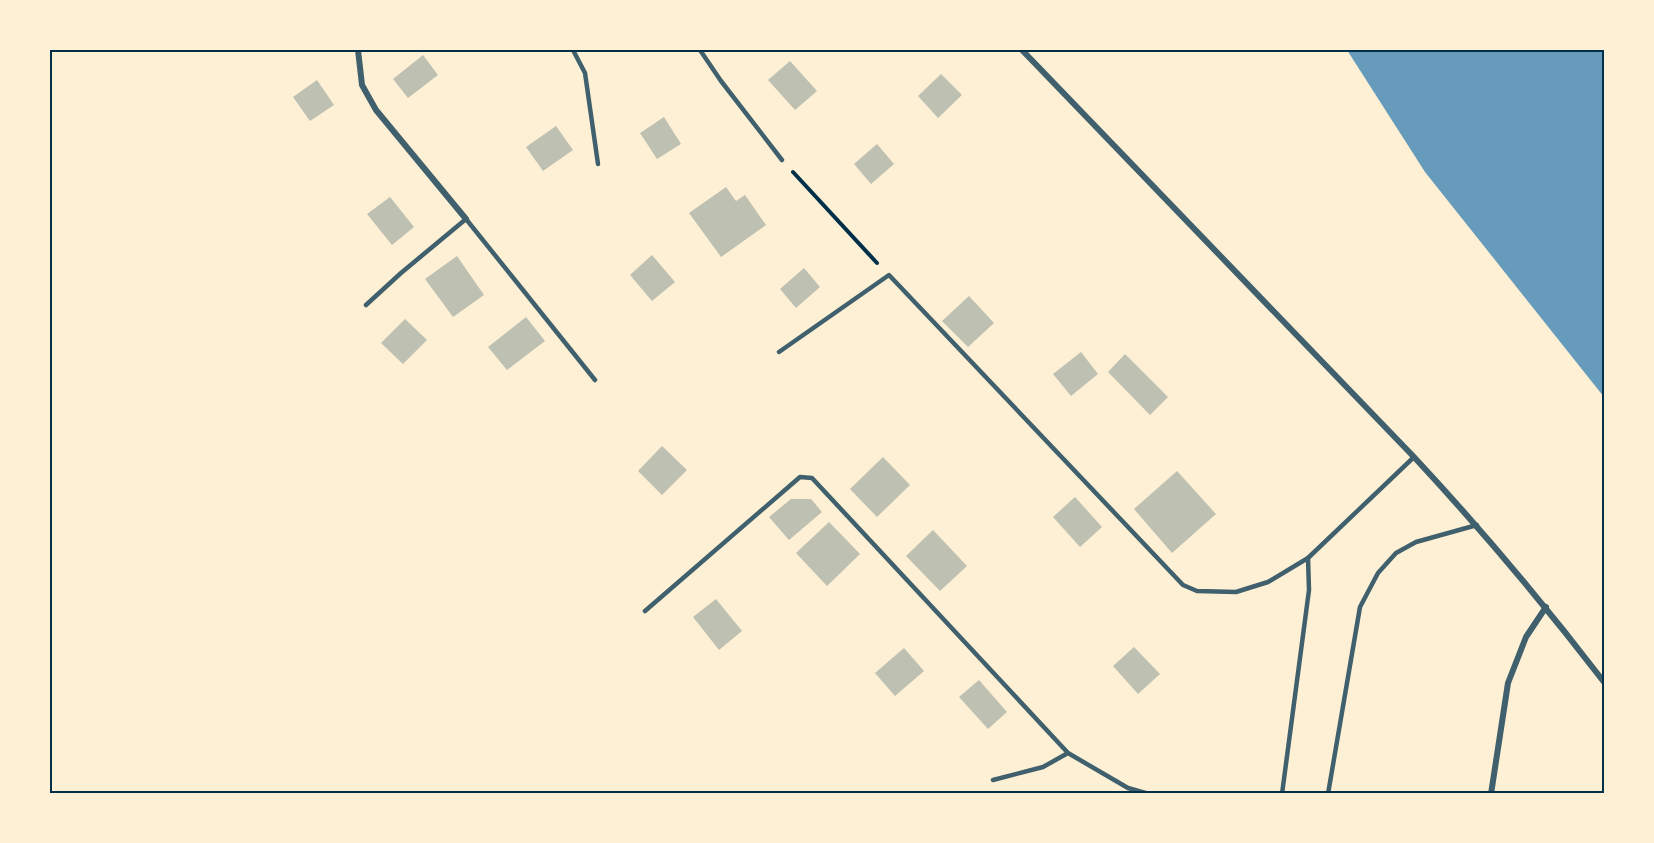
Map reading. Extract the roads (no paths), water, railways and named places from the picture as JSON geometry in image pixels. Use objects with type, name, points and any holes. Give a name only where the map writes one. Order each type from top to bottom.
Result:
[{"type":"street","points":[[358,50],[362,84],[375,110],[466,219]]},
{"type":"street","points":[[1022,50],[1477,525],[1605,682]]},
{"type":"street","points":[[1491,794],[1508,683],[1526,637],[1546,607]]},
{"type":"lane","points":[[573,50],[585,73],[598,164]]},
{"type":"lane","points":[[700,50],[782,160]]},
{"type":"lane","points":[[366,305],[466,219],[595,380]]},
{"type":"lane","points":[[779,352],[889,275],[1183,585],[1197,591],[1236,592],[1268,582],[1308,558],[1414,457]]},
{"type":"lane","points":[[645,611],[800,477],[812,478],[1068,753],[1128,788],[1149,794]]},
{"type":"lane","points":[[1328,794],[1360,607],[1378,573],[1396,553],[1416,542],[1477,525]]},
{"type":"lane","points":[[1281,794],[1309,590],[1308,558]]},
{"type":"lane","points":[[993,780],[1043,768],[1068,753]]},
{"type":"water","points":[[1347,50],[1604,50],[1604,397],[1425,172]]}]
